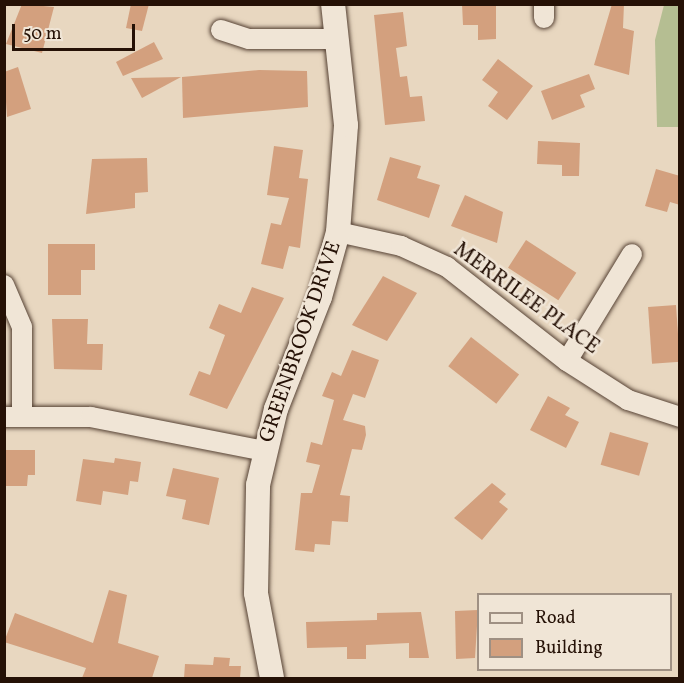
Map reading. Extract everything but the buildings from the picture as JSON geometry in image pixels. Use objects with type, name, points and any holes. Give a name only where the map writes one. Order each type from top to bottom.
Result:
[{"type":"street","name":"GREENBROOK DRIVE","points":[[272,678],[256,593],[254,542],[264,452],[338,232],[346,125],[333,4]]},
{"type":"street","points":[[221,30],[249,39],[336,39]]},
{"type":"street","name":"MERRILEE PLACE","points":[[338,232],[400,246],[447,267],[567,361],[628,400],[680,417]]},
{"type":"street","points":[[567,361],[632,255]]},
{"type":"street","points":[[4,285],[22,327],[13,416],[91,417],[264,452]]},
{"type":"green space","points":[[664,5],[679,5],[679,127],[657,127],[655,40]]}]
